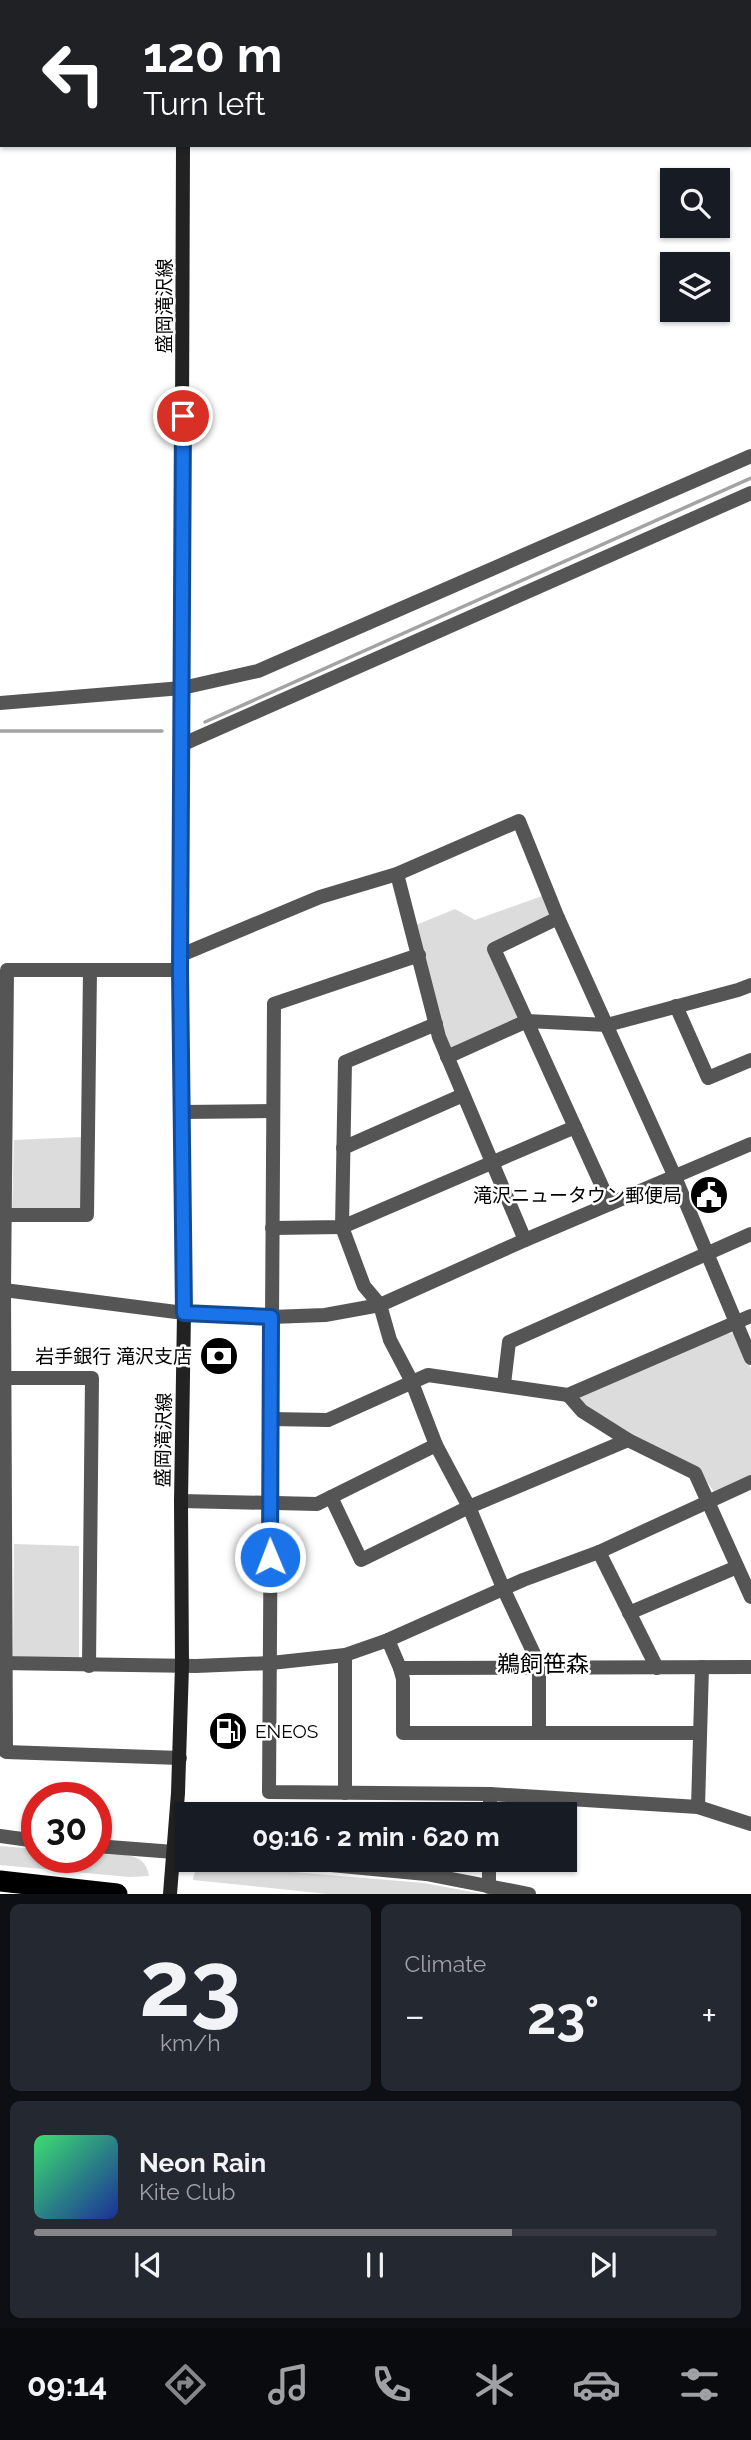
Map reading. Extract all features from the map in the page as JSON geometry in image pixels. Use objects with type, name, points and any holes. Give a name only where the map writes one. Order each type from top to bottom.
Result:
[{"type":"highway","points":[[0,1881],[117,1894]]},
{"type":"main road","name":"盛岡滝沢線","points":[[180,1802],[184,1313],[180,970],[183,147]]},
{"type":"main road","name":"盛岡滝沢線","points":[[170,1894],[176,1872]]},
{"type":"street","points":[[0,703],[182,688],[258,671],[751,456]]},
{"type":"street","points":[[181,745],[751,493]]},
{"type":"street","points":[[181,955],[320,897],[397,874],[519,821],[558,918],[675,1177],[751,1358]]},
{"type":"street","points":[[397,874],[447,1058],[525,1240]]},
{"type":"street","points":[[558,918],[494,949],[610,1204]]},
{"type":"street","points":[[419,955],[274,1004],[269,1792],[490,1794],[698,1807],[751,1824]]},
{"type":"street","points":[[180,970],[7,970],[3,1663],[6,1752],[180,1758]]},
{"type":"street","points":[[5,1215],[87,1215],[90,970]]},
{"type":"street","points":[[447,1058],[527,1021],[607,1025],[751,985]]},
{"type":"street","points":[[676,1006],[708,1078],[751,1059]]},
{"type":"street","points":[[436,1024],[345,1062],[342,1227],[364,1286],[380,1305],[390,1340],[411,1380],[436,1445],[469,1507],[539,1668],[539,1733]]},
{"type":"street","points":[[344,1148],[463,1095]]},
{"type":"street","points":[[182,1112],[273,1111]]},
{"type":"street","points":[[272,1228],[342,1227],[575,1127]]},
{"type":"street","points":[[4,1290],[184,1313],[271,1317],[325,1315],[380,1305],[751,1144]]},
{"type":"street","points":[[504,1384],[509,1342],[751,1234]]},
{"type":"street","points":[[270,1419],[328,1420],[428,1374],[568,1395],[751,1317]]},
{"type":"street","points":[[5,1378],[92,1378],[89,1666]]},
{"type":"street","points":[[568,1395],[582,1411],[628,1440],[695,1473],[751,1597]]},
{"type":"street","points":[[331,1497],[361,1560],[469,1507],[628,1440]]},
{"type":"street","points":[[181,1501],[317,1504],[436,1445]]},
{"type":"street","points":[[3,1663],[182,1667],[345,1656],[523,1580],[600,1552],[751,1482]]},
{"type":"street","points":[[600,1552],[657,1668]]},
{"type":"street","points":[[629,1613],[737,1567]]},
{"type":"street","points":[[387,1640],[402,1679],[403,1733],[700,1733]]},
{"type":"street","points":[[345,1656],[345,1793]]},
{"type":"street","points":[[698,1807],[702,1667]]},
{"type":"street","points":[[400,1668],[751,1667]]},
{"type":"street","points":[[490,1794],[490,1802]]},
{"type":"street","points":[[0,1836],[21,1839]]},
{"type":"street","points":[[112,1847],[175,1852]]},
{"type":"street","points":[[405,1872],[529,1894]]},
{"type":"street","points":[[489,1872],[489,1886]]},
{"type":"shaded area","points":[[545,895],[554,917],[491,948],[523,1020],[448,1054],[416,925],[455,909],[475,920]]},
{"type":"shaded area","points":[[82,1137],[83,1205],[77,1211],[12,1211],[14,1140]]},
{"type":"shaded area","points":[[736,1333],[751,1369],[751,1476],[714,1492],[699,1470],[633,1437],[586,1408],[578,1397],[722,1334]]},
{"type":"shaded area","points":[[14,1544],[79,1546],[79,1660],[13,1660]]},
{"type":"shaded area","points":[[0,1846],[21,1848],[21,1867],[0,1865]]},
{"type":"shaded area","points":[[112,1855],[121,1855],[142,1862],[149,1876],[86,1873],[112,1873]]},
{"type":"shaded area","points":[[293,1872],[424,1883],[483,1894],[327,1894],[193,1880],[195,1873]]},
{"type":"waterway","points":[[205,722],[751,478]]},
{"type":"waterway","points":[[0,731],[162,731]]},
{"type":"place","name":"滝沢ニュータウン郵便局","points":[[709,1195]]},
{"type":"place","name":"岩手銀行 滝沢支店","points":[[219,1356]]},
{"type":"place","name":"ENEOS","points":[[228,1731]]},
{"type":"district","name":"鵜飼笹森","points":[[543,1664]]},
{"type":"route","points":[[183,416],[180,970],[184,1313],[271,1317],[270,1557]]}]
